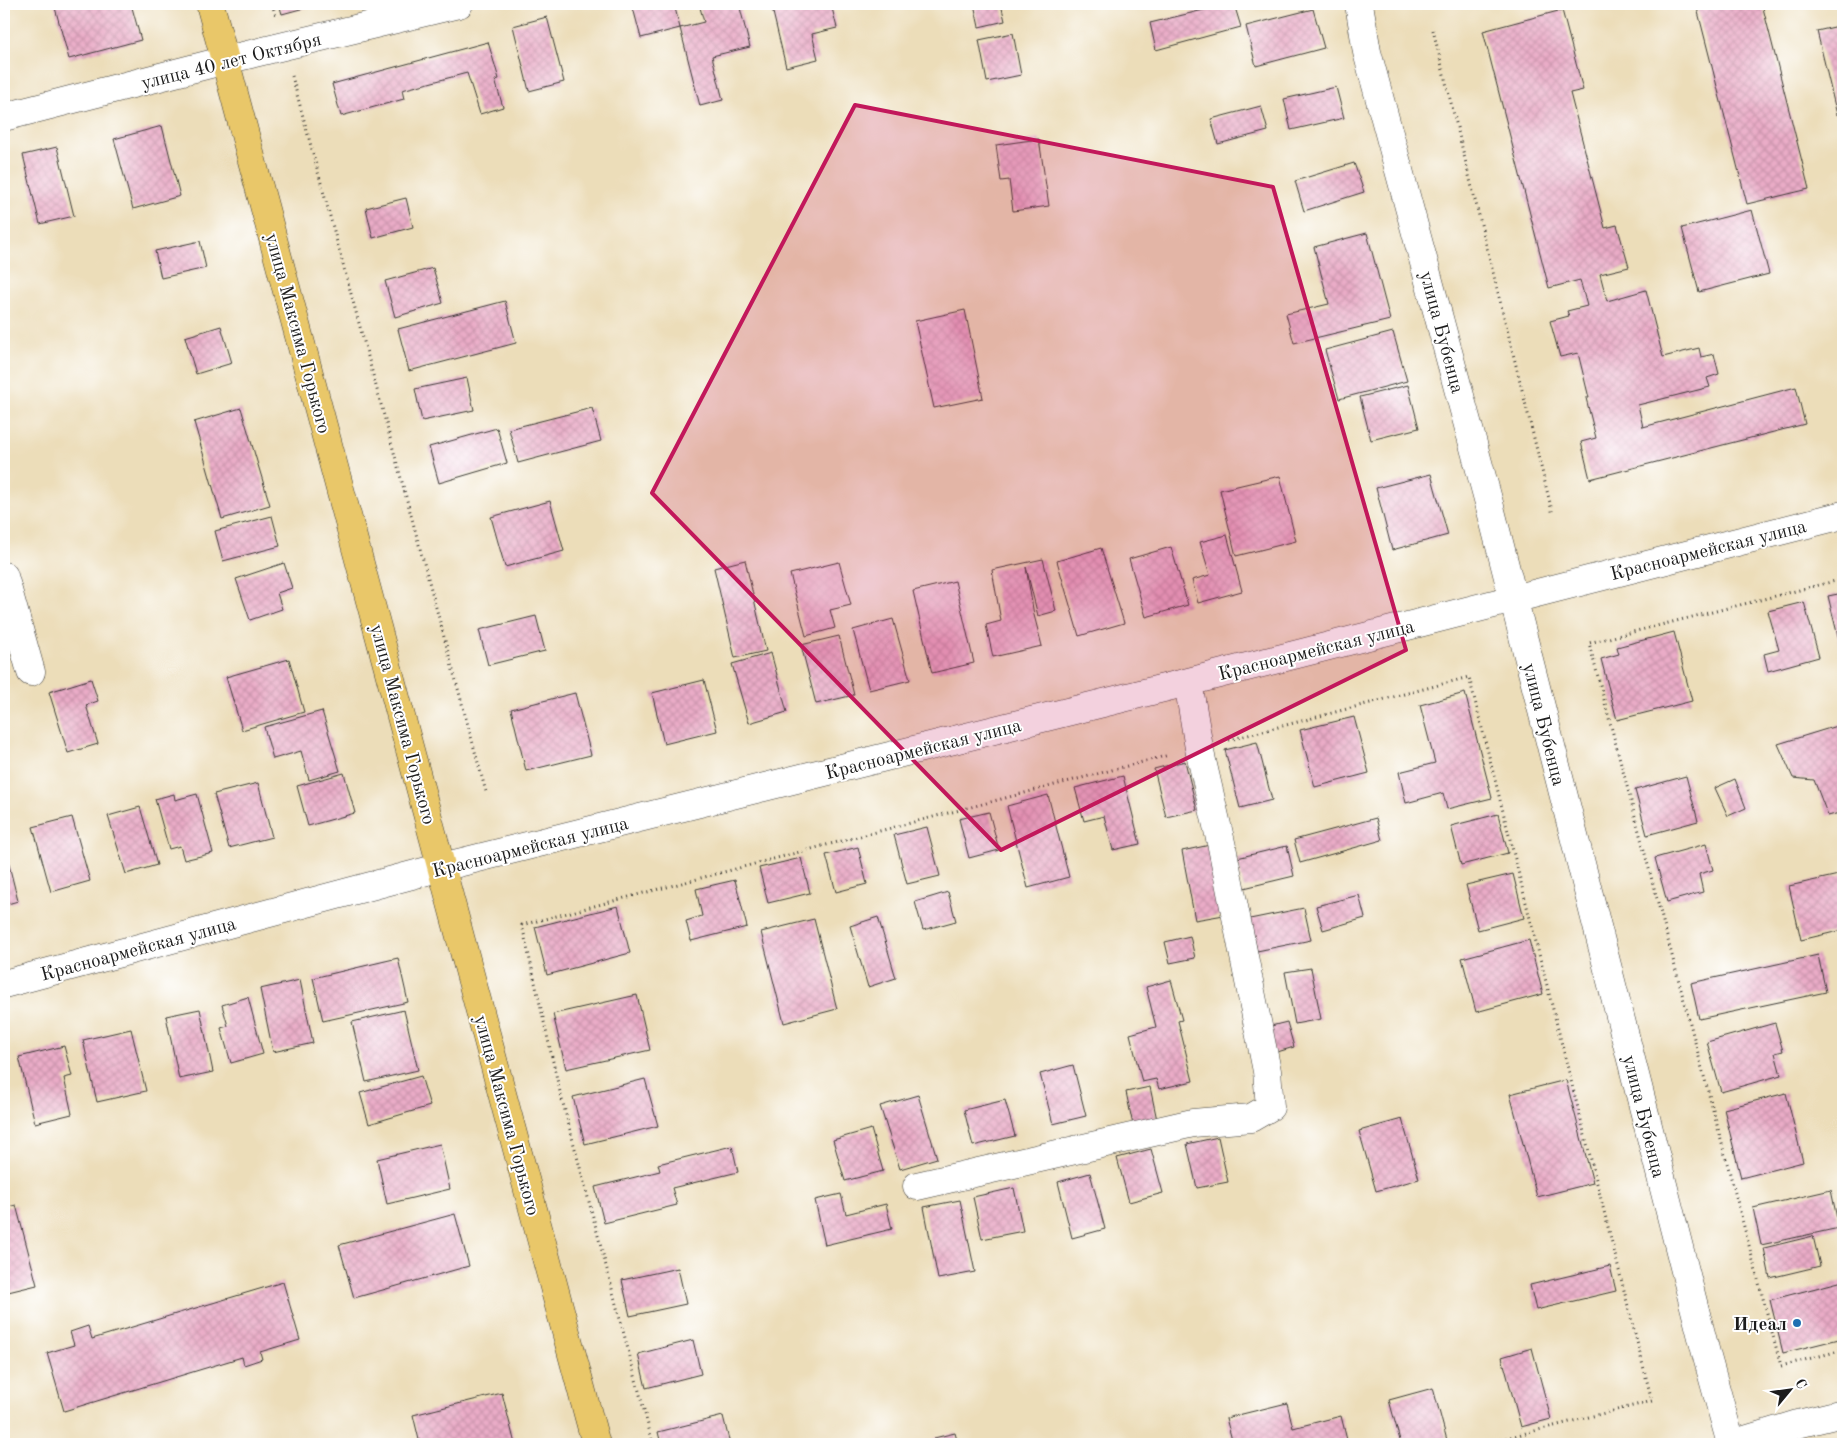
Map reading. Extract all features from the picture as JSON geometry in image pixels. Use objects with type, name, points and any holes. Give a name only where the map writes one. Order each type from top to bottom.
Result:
[{"type":"main road","name":"улица Максима Горького","points":[[210,4],[596,1444]]},
{"type":"street","name":"улица 40 лет Октября","points":[[4,117],[226,60],[459,4]]},
{"type":"street","name":"улица Бубенца","points":[[1359,4],[1370,61],[1513,599],[1702,1338],[1731,1444]]},
{"type":"street","name":"Красноармейская улица","points":[[4,984],[442,867],[1188,682],[1843,515]]},
{"type":"street","points":[[4,576],[31,672]]},
{"type":"street","points":[[917,1186],[1192,1123],[1251,1118],[1270,1107],[1267,1071],[1222,847],[1199,748],[1188,682]]},
{"type":"street","points":[[1731,1444],[1843,1413]]},
{"type":"path","points":[[272,4],[486,792]]},
{"type":"path","points":[[1433,30],[1553,515]]},
{"type":"path","points":[[1843,579],[1589,643],[1781,1366],[1843,1350]]},
{"type":"path","points":[[522,925],[560,1088],[653,1444]]},
{"type":"highlighted area","points":[[855,105],[1273,187],[1406,650],[1001,850],[652,493]]},
{"type":"building","points":[[54,4],[131,4],[141,40],[69,59]]},
{"type":"building","points":[[279,4],[319,4],[282,14]]},
{"type":"building","points":[[632,4],[674,4],[680,28],[641,38]]},
{"type":"building","points":[[699,4],[739,4],[750,47],[712,56],[723,100],[700,106],[680,28],[704,22]]},
{"type":"building","points":[[771,4],[831,4],[837,28],[812,34],[818,59],[786,67]]},
{"type":"building","points":[[974,4],[1001,4],[1005,21],[979,27]]},
{"type":"building","points":[[1234,4],[1241,27],[1156,50],[1150,23]]},
{"type":"building","points":[[1696,4],[1762,4],[1809,189],[1747,204]]},
{"type":"building","points":[[1313,9],[1324,48],[1256,66],[1246,26]]},
{"type":"building","points":[[1562,10],[1583,90],[1570,93],[1605,228],[1617,225],[1629,267],[1600,274],[1607,301],[1646,290],[1663,357],[1699,348],[1701,357],[1714,354],[1719,374],[1707,378],[1710,387],[1638,405],[1643,427],[1796,387],[1805,424],[1590,479],[1581,442],[1596,438],[1578,353],[1560,357],[1550,321],[1569,316],[1567,311],[1587,306],[1580,280],[1549,288],[1483,31]]},
{"type":"building","points":[[547,17],[564,82],[529,91],[513,26]]},
{"type":"building","points":[[1843,25],[1843,113],[1837,115],[1817,31]]},
{"type":"building","points":[[1013,33],[1021,75],[987,82],[979,40]]},
{"type":"building","points":[[488,42],[499,79],[495,80],[503,107],[480,114],[467,73],[402,90],[404,99],[341,116],[332,84]]},
{"type":"building","points":[[1336,87],[1344,118],[1291,130],[1284,99]]},
{"type":"building","points":[[1261,106],[1268,131],[1218,144],[1211,119]]},
{"type":"building","points":[[162,126],[180,196],[133,209],[114,139]]},
{"type":"building","points":[[1039,139],[1049,206],[1013,211],[1009,180],[1001,181],[996,145]]},
{"type":"building","points":[[57,147],[74,216],[40,224],[23,155]]},
{"type":"building","points":[[1354,163],[1364,192],[1304,211],[1295,181]]},
{"type":"building","points":[[406,198],[413,227],[373,238],[366,208]]},
{"type":"building","points":[[1752,210],[1769,274],[1699,292],[1682,228]]},
{"type":"building","points":[[1367,233],[1390,320],[1294,343],[1286,314],[1329,304],[1314,247]]},
{"type":"building","points":[[200,241],[206,268],[161,278],[155,251]]},
{"type":"building","points":[[433,268],[443,303],[395,317],[385,281]]},
{"type":"building","points":[[505,301],[516,343],[409,371],[398,329]]},
{"type":"building","points":[[965,310],[983,398],[934,408],[915,321]]},
{"type":"building","points":[[221,326],[232,363],[196,374],[185,337]]},
{"type":"building","points":[[1393,332],[1407,381],[1339,399],[1325,350]]},
{"type":"building","points":[[467,378],[474,410],[422,421],[415,389]]},
{"type":"building","points":[[1408,385],[1419,428],[1371,440],[1360,397]]},
{"type":"building","points":[[241,408],[270,505],[222,519],[194,422]]},
{"type":"building","points":[[592,408],[601,441],[518,463],[509,429]]},
{"type":"building","points":[[497,428],[507,463],[439,483],[429,447]]},
{"type":"building","points":[[1431,474],[1448,535],[1392,550],[1376,488]]},
{"type":"building","points":[[1280,476],[1296,541],[1236,556],[1220,490]]},
{"type":"building","points":[[550,501],[564,551],[505,567],[491,517]]},
{"type":"building","points":[[272,516],[280,546],[223,561],[215,531]]},
{"type":"building","points":[[1227,535],[1242,591],[1198,603],[1192,580],[1210,575],[1200,542]]},
{"type":"building","points":[[1171,547],[1188,605],[1146,617],[1129,559]]},
{"type":"building","points":[[1101,548],[1124,623],[1079,636],[1057,561]]},
{"type":"building","points":[[1043,559],[1056,611],[1038,616],[1026,567],[1034,615],[1042,646],[993,657],[986,625],[1001,621],[992,570]]},
{"type":"building","points":[[745,560],[766,651],[735,658],[714,568]]},
{"type":"building","points":[[839,562],[851,605],[830,610],[835,628],[806,636],[790,574]]},
{"type":"building","points":[[284,563],[292,588],[277,593],[282,609],[250,620],[236,579]]},
{"type":"building","points":[[955,581],[974,663],[932,673],[913,591]]},
{"type":"building","points":[[1843,593],[1843,652],[1842,653],[1828,596]]},
{"type":"building","points":[[1804,602],[1819,657],[1768,671],[1764,654],[1779,650],[1768,611]]},
{"type":"building","points":[[536,616],[545,651],[488,665],[479,630]]},
{"type":"building","points":[[893,619],[910,680],[869,690],[853,630]]},
{"type":"building","points":[[1674,632],[1692,701],[1617,720],[1601,659],[1619,654],[1617,647]]},
{"type":"building","points":[[839,636],[854,695],[816,704],[801,645]]},
{"type":"building","points":[[771,653],[787,712],[749,723],[732,664]]},
{"type":"building","points":[[289,659],[304,712],[242,730],[226,677]]},
{"type":"building","points":[[91,679],[98,701],[86,705],[98,744],[68,753],[49,692]]},
{"type":"building","points":[[704,680],[717,731],[664,744],[652,693]]},
{"type":"building","points":[[575,693],[591,755],[526,771],[511,709]]},
{"type":"building","points":[[1465,693],[1492,798],[1447,809],[1443,793],[1406,803],[1399,772],[1435,763],[1420,705]]},
{"type":"building","points":[[322,711],[340,771],[309,780],[301,751],[273,759],[264,727]]},
{"type":"building","points":[[1354,717],[1369,773],[1315,787],[1300,730]]},
{"type":"building","points":[[1843,724],[1843,812],[1828,816],[1814,780],[1793,778],[1778,744]]},
{"type":"building","points":[[1257,742],[1272,800],[1240,808],[1225,750]]},
{"type":"building","points":[[1185,761],[1197,810],[1166,817],[1154,769]]},
{"type":"building","points":[[344,773],[355,813],[308,826],[297,786]]},
{"type":"building","points":[[1123,776],[1140,844],[1113,850],[1104,816],[1084,821],[1075,788]]},
{"type":"building","points":[[1686,776],[1698,821],[1647,835],[1635,790]]},
{"type":"building","points":[[1735,779],[1746,808],[1728,816],[1715,788]]},
{"type":"building","points":[[258,783],[272,837],[229,848],[214,794]]},
{"type":"building","points":[[174,794],[175,800],[197,794],[213,853],[184,860],[180,846],[169,849],[155,799]]},
{"type":"building","points":[[1048,795],[1069,877],[1028,888],[1007,806]]},
{"type":"building","points":[[140,807],[157,865],[126,874],[108,816]]},
{"type":"building","points":[[989,812],[999,850],[969,858],[959,819]]},
{"type":"building","points":[[1498,814],[1508,853],[1461,865],[1451,826]]},
{"type":"building","points":[[72,817],[90,881],[51,892],[33,827]]},
{"type":"building","points":[[1376,818],[1382,840],[1300,863],[1294,840]]},
{"type":"building","points":[[927,827],[940,876],[907,884],[894,835]]},
{"type":"building","points":[[1706,844],[1713,870],[1699,874],[1703,892],[1667,902],[1655,858]]},
{"type":"building","points":[[1210,845],[1224,915],[1195,920],[1182,851]]},
{"type":"building","points":[[1287,846],[1294,876],[1244,888],[1237,858]]},
{"type":"building","points":[[858,847],[867,884],[836,892],[826,855]]},
{"type":"building","points":[[6,853],[18,901],[4,905],[4,854]]},
{"type":"building","points":[[801,858],[810,893],[768,903],[759,868]]},
{"type":"building","points":[[1513,874],[1524,918],[1478,930],[1466,885]]},
{"type":"building","points":[[1843,874],[1843,930],[1801,940],[1789,886]]},
{"type":"building","points":[[735,880],[747,927],[691,941],[686,921],[702,916],[696,889]]},
{"type":"building","points":[[948,892],[956,921],[923,930],[915,902]]},
{"type":"building","points":[[1359,895],[1365,918],[1323,930],[1316,906]]},
{"type":"building","points":[[618,906],[630,953],[547,975],[535,927]]},
{"type":"building","points":[[1304,908],[1311,940],[1257,951],[1250,919]]},
{"type":"building","points":[[878,917],[896,978],[868,987],[850,926]]},
{"type":"building","points":[[814,919],[837,1009],[784,1023],[761,932]]},
{"type":"building","points":[[1190,936],[1195,958],[1170,963],[1165,942]]},
{"type":"building","points":[[1529,940],[1543,994],[1476,1012],[1462,958]]},
{"type":"building","points":[[1818,955],[1826,992],[1699,1019],[1691,983]]},
{"type":"building","points":[[398,958],[408,1002],[323,1021],[313,978]]},
{"type":"building","points":[[1311,968],[1321,1019],[1295,1024],[1285,972]]},
{"type":"building","points":[[300,980],[313,1043],[273,1052],[260,989]]},
{"type":"building","points":[[1171,980],[1182,1020],[1178,1021],[1193,1081],[1159,1089],[1156,1079],[1142,1082],[1130,1034],[1156,1027],[1146,987]]},
{"type":"building","points":[[637,995],[650,1050],[566,1069],[553,1014]]},
{"type":"building","points":[[248,997],[263,1054],[231,1063],[221,1028],[228,1026],[222,1005]]},
{"type":"building","points":[[200,1009],[213,1072],[179,1079],[166,1016]]},
{"type":"building","points":[[404,1010],[418,1070],[366,1082],[352,1022]]},
{"type":"building","points":[[1287,1022],[1294,1047],[1274,1053],[1267,1027]]},
{"type":"building","points":[[1775,1023],[1783,1051],[1775,1053],[1781,1075],[1721,1092],[1707,1042]]},
{"type":"building","points":[[131,1029],[146,1091],[97,1102],[83,1040]]},
{"type":"building","points":[[64,1046],[72,1076],[64,1078],[72,1114],[35,1123],[19,1057]]},
{"type":"building","points":[[1073,1065],[1086,1116],[1053,1124],[1040,1074]]},
{"type":"building","points":[[421,1076],[430,1106],[369,1124],[360,1093]]},
{"type":"building","points":[[645,1079],[658,1126],[585,1144],[573,1097]]},
{"type":"building","points":[[1566,1080],[1593,1183],[1537,1197],[1510,1094]]},
{"type":"building","points":[[1150,1087],[1157,1120],[1133,1125],[1126,1092]]},
{"type":"building","points":[[1786,1093],[1803,1162],[1741,1178],[1724,1109]]},
{"type":"building","points":[[918,1095],[937,1158],[900,1169],[880,1106]]},
{"type":"building","points":[[1005,1100],[1015,1136],[973,1146],[964,1110]]},
{"type":"building","points":[[1402,1119],[1419,1179],[1376,1191],[1359,1131]]},
{"type":"building","points":[[871,1129],[883,1171],[845,1181],[833,1140]]},
{"type":"building","points":[[1218,1137],[1228,1182],[1197,1188],[1187,1144]]},
{"type":"building","points":[[440,1144],[450,1189],[387,1204],[377,1159]]},
{"type":"building","points":[[732,1146],[738,1172],[672,1188],[677,1205],[604,1223],[595,1187],[660,1171],[658,1164]]},
{"type":"building","points":[[1151,1149],[1163,1193],[1129,1202],[1117,1158]]},
{"type":"building","points":[[1090,1173],[1105,1229],[1072,1238],[1058,1182]]},
{"type":"building","points":[[1014,1188],[1023,1231],[982,1239],[973,1197]]},
{"type":"building","points":[[1831,1190],[1839,1228],[1761,1245],[1753,1208]]},
{"type":"building","points":[[841,1194],[846,1214],[886,1204],[892,1229],[825,1245],[815,1200]]},
{"type":"building","points":[[960,1200],[975,1272],[938,1279],[924,1207]]},
{"type":"building","points":[[16,1205],[37,1285],[4,1293],[4,1208]]},
{"type":"building","points":[[455,1214],[469,1266],[354,1298],[339,1245]]},
{"type":"building","points":[[1813,1236],[1820,1266],[1770,1278],[1764,1248]]},
{"type":"building","points":[[1610,1266],[1616,1291],[1536,1310],[1530,1285]]},
{"type":"building","points":[[678,1268],[686,1304],[630,1316],[622,1280]]},
{"type":"building","points":[[1843,1281],[1843,1338],[1783,1353],[1770,1300]]},
{"type":"building","points":[[283,1282],[300,1340],[260,1352],[262,1359],[244,1365],[242,1357],[64,1411],[47,1353],[74,1345],[70,1332],[88,1326],[92,1339]]},
{"type":"building","points":[[693,1340],[701,1374],[646,1388],[638,1354]]},
{"type":"building","points":[[1532,1348],[1551,1419],[1521,1427],[1502,1357]]},
{"type":"building","points":[[1433,1388],[1448,1444],[1401,1444],[1389,1400]]},
{"type":"building","points":[[502,1393],[515,1444],[420,1444],[413,1415]]},
{"type":"building","points":[[1287,1403],[1293,1428],[1341,1416],[1348,1444],[1233,1444],[1226,1418]]},
{"type":"building","points":[[723,1416],[730,1444],[661,1444],[658,1432]]},
{"type":"building","points":[[955,1433],[958,1444],[936,1444],[934,1438]]},
{"type":"place","name":"Идеал","points":[[1797,1323]]}]
